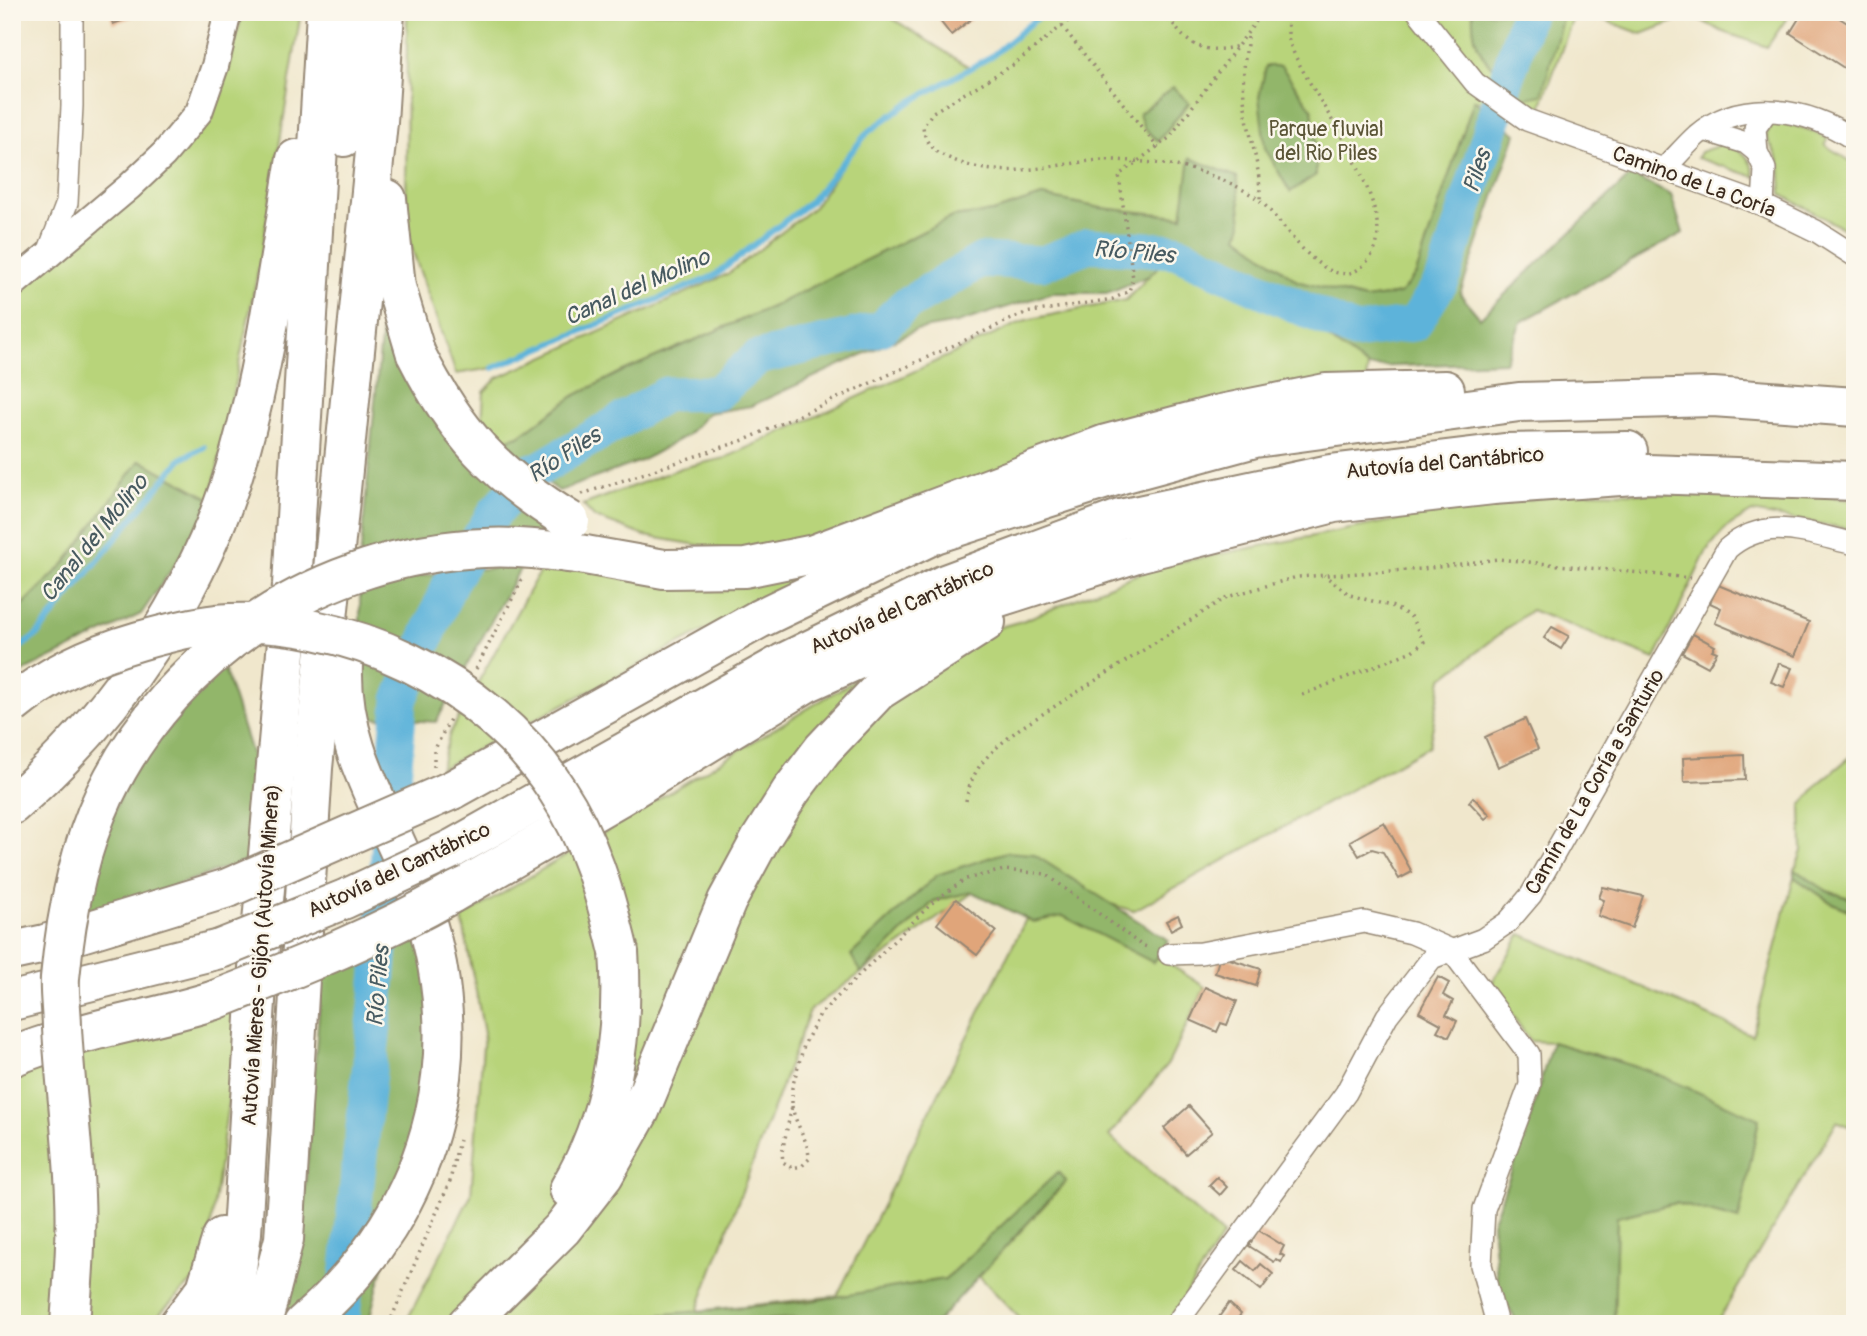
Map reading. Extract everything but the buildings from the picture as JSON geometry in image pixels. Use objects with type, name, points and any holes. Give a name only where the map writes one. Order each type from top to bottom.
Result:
[{"type":"highway","points":[[303,1324],[329,1301],[362,1264],[388,1224],[411,1182],[433,1126],[443,1080],[445,1008],[437,957],[410,875],[355,756],[347,722],[343,677],[339,385],[353,12]]},
{"type":"highway","points":[[292,585],[339,385],[378,122],[384,12]]},
{"type":"highway","points":[[292,585],[324,28]]},
{"type":"highway","points":[[12,805],[55,768],[146,654],[187,584],[216,521],[240,453],[260,369],[304,112],[324,28]]},
{"type":"highway","points":[[378,122],[396,287],[416,354],[452,418],[470,442],[577,538],[664,569],[745,568],[814,554],[1106,444],[1216,415],[1326,393],[1586,386],[1855,407]]},
{"type":"highway","name":"Autovía Mieres - Gijón (Autovía Minera)","points":[[262,1324],[284,1239],[313,768],[321,698],[339,385]]},
{"type":"highway","points":[[12,951],[45,944],[228,888],[452,790],[759,618],[935,534],[1122,474],[1255,438],[1506,404],[1713,397]]},
{"type":"highway","name":"Autovía del Cantábrico","points":[[12,1001],[220,949],[345,899],[452,849],[783,663],[945,584],[1120,519],[1330,474],[1504,453],[1702,450],[1855,460]]},
{"type":"highway","points":[[12,1057],[34,1048],[165,1016],[215,1000],[343,949],[406,920],[619,797],[806,683],[990,600],[1137,553],[1334,503],[1493,485],[1648,474],[1855,481]]},
{"type":"highway","points":[[70,1324],[75,1196],[60,981],[69,911],[83,849],[105,794],[138,737],[201,667],[231,641],[281,604],[341,576],[413,556],[577,538]]},
{"type":"highway","points":[[467,1324],[562,1230],[604,1175],[640,1111],[727,901],[760,840],[823,749],[878,691],[957,639],[1011,607],[1137,553]]},
{"type":"highway","name":"Autovía Mieres - Gijón (Autovía Minera)","points":[[225,1324],[235,1283],[242,1233],[258,968],[292,585]]},
{"type":"highway","points":[[12,705],[65,670],[111,649],[216,624],[262,624],[324,632],[372,645],[470,698],[516,739],[557,788],[583,836],[604,887],[619,952],[622,997],[619,1039],[610,1087],[593,1139],[576,1177],[554,1212],[517,1260],[456,1324]]},
{"type":"highway","points":[[179,1324],[206,1289],[225,1223],[237,1111],[258,968]]},
{"type":"street","points":[[46,258],[67,203],[72,106],[72,12]]},
{"type":"street","points":[[12,285],[164,154],[199,112],[215,66],[228,12]]},
{"type":"street","name":"Camino de La Coría","points":[[1418,12],[1475,83],[1527,120],[1763,205],[1855,256]]},
{"type":"street","points":[[1763,205],[1765,169],[1757,152],[1755,128],[1768,111]]},
{"type":"street","points":[[1662,170],[1704,130],[1736,115],[1786,111],[1830,123],[1855,139]]},
{"type":"street","points":[[1704,130],[1746,143],[1757,152]]},
{"type":"street","name":"Camín de La Coría a Santurio","points":[[1176,1324],[1346,1093],[1394,1004],[1432,958],[1483,939],[1508,922],[1531,895],[1727,549],[1742,536],[1761,528],[1788,529],[1855,544]]},
{"type":"street","points":[[1169,954],[1201,953],[1364,922],[1412,933],[1451,950],[1528,1054],[1530,1085],[1484,1209],[1481,1265],[1497,1324]]},
{"type":"path","points":[[1079,12],[1013,65],[933,112],[923,126],[925,141],[937,153],[962,164],[999,172],[1104,160],[1175,166],[1226,182],[1260,201],[1313,262],[1332,270],[1348,271],[1361,265],[1372,254],[1377,236],[1367,181],[1289,42],[1287,12]]},
{"type":"path","points":[[1166,12],[1182,38],[1223,51],[1240,46]]},
{"type":"path","points":[[1133,279],[1119,175],[1158,148],[1190,112],[1263,12]]},
{"type":"path","points":[[1062,26],[1158,148]]},
{"type":"path","points":[[1249,34],[1243,73],[1244,101],[1260,172],[1260,201]]},
{"type":"path","points":[[966,801],[970,779],[989,754],[1019,729],[1227,597],[1258,586],[1297,577],[1423,569],[1498,559],[1637,570],[1710,580]]},
{"type":"path","points":[[1302,695],[1412,651],[1424,642],[1411,617],[1394,607],[1350,595],[1324,575]]},
{"type":"path","points":[[792,1106],[782,1152],[783,1162],[792,1168],[809,1159],[809,1148],[794,1119],[792,1088],[804,1045],[820,1014],[934,901],[966,879],[1004,870],[1046,874],[1141,945],[1169,954]]},
{"type":"green space","points":[[243,12],[301,12],[261,257],[211,499],[91,530],[65,563],[12,616],[12,296],[207,114],[224,80]]},
{"type":"green space","name":"Parque fluvial del Rio Piles","points":[[407,12],[882,12],[971,68],[992,56],[1044,12],[1575,12],[1540,110],[1474,100],[1416,274],[1400,294],[1365,299],[1297,281],[1226,227],[1191,217],[1101,208],[1042,196],[993,212],[952,217],[776,305],[621,372],[574,396],[519,436],[498,442],[482,423],[484,392],[497,378],[728,274],[814,207],[843,164],[810,202],[714,276],[493,368],[456,374],[406,232]]},
{"type":"green space","points":[[1473,12],[1564,12],[1542,95],[1522,99],[1486,61],[1476,40]]},
{"type":"green space","points":[[1582,12],[1791,12],[1767,47],[1721,31],[1691,15],[1642,34]]},
{"type":"green space","points":[[1266,66],[1281,66],[1312,109],[1316,175],[1290,192],[1265,148],[1259,97]]},
{"type":"green space","points":[[1173,87],[1189,103],[1158,141],[1144,128],[1139,114]]},
{"type":"green space","points":[[1474,100],[1516,134],[1460,294],[1480,318],[1631,175],[1671,195],[1683,233],[1521,322],[1505,362],[1368,367],[1298,316],[1166,259],[1149,276],[1107,293],[1052,293],[957,323],[916,330],[751,406],[708,413],[687,435],[641,461],[559,491],[519,462],[498,442],[519,436],[574,396],[621,372],[776,305],[952,217],[993,212],[1042,196],[1101,208],[1182,217],[1190,158],[1237,177],[1242,224],[1238,236],[1297,281],[1365,299],[1400,294],[1416,274]]},
{"type":"green space","points":[[1771,125],[1793,126],[1822,136],[1828,139],[1825,145],[1855,164],[1855,235],[1782,195],[1780,163],[1766,136]]},
{"type":"green space","points":[[1720,145],[1734,148],[1744,154],[1751,163],[1755,177],[1697,158],[1700,152]]},
{"type":"green space","points":[[1165,259],[1298,316],[1368,367],[1366,381],[802,543],[750,554],[645,536],[594,517],[583,505],[681,468],[725,458],[1026,320],[1126,300]]},
{"type":"green space","points":[[384,306],[541,522],[537,537],[360,560]]},
{"type":"green space","points":[[140,460],[211,499],[193,538],[141,614],[12,677],[12,616],[65,563]]},
{"type":"green space","points":[[1578,492],[1829,496],[1855,501],[1855,530],[1752,512],[1727,527],[1707,550],[1655,659],[1531,610],[1442,679],[1429,746],[1133,911],[1004,870],[810,1010],[697,1311],[837,1296],[1036,899],[1158,957],[1205,987],[1168,1064],[1109,1136],[1223,1235],[1167,1324],[1025,1324],[979,1276],[1066,1182],[1058,1173],[945,1279],[838,1297],[878,1324],[405,1324],[471,1195],[484,1033],[462,918],[896,655],[1022,621],[1157,566],[1407,518]]},
{"type":"green space","points":[[521,567],[436,722],[360,717],[360,592],[419,576]]},
{"type":"green space","points":[[542,567],[806,572],[797,582],[440,769],[450,733]]},
{"type":"green space","points":[[222,662],[257,771],[254,858],[88,916],[78,913],[125,782]]},
{"type":"green space","points":[[1855,753],[1855,900],[1827,891],[1795,870],[1802,851],[1801,806],[1819,783]]},
{"type":"green space","points":[[1006,852],[1033,854],[1168,940],[1154,963],[1063,916],[1033,922],[972,892],[934,901],[861,973],[851,955],[937,875]]},
{"type":"green space","points":[[1795,870],[1827,891],[1855,900],[1855,913],[1832,903],[1794,877]]},
{"type":"green space","points":[[1794,877],[1832,903],[1855,913],[1855,1129],[1837,1121],[1716,1324],[1614,1324],[1617,1217],[1676,1203],[1738,1220],[1650,1071],[1552,1042],[1530,1041],[1491,984],[1521,934],[1752,1035]]},
{"type":"green space","points":[[418,929],[433,1016],[424,1110],[368,1324],[278,1324],[303,1216],[322,972]]},
{"type":"green space","points":[[242,1004],[209,1239],[199,1275],[149,1324],[12,1324],[12,1039]]},
{"type":"green space","points":[[1552,1042],[1650,1071],[1759,1119],[1739,1220],[1676,1203],[1617,1217],[1614,1324],[1518,1324],[1498,1290],[1492,1223],[1525,1136]]},
{"type":"green space","points":[[1058,1172],[1066,1181],[935,1324],[839,1324],[811,1319],[811,1324],[797,1324],[796,1318],[707,1324],[631,1324],[622,1318],[811,1301],[945,1279]]},
{"type":"waterway","name":"Canal del Molino","points":[[493,368],[714,276],[810,202],[868,132],[907,104],[992,56],[1044,12]]},
{"type":"waterway","name":"Río Piles","points":[[342,1324],[377,997],[400,700],[450,583],[495,512],[533,470],[539,469],[666,394],[717,393],[757,358],[880,329],[905,305],[982,260],[1043,263],[1089,245],[1175,251],[1355,332],[1414,324],[1443,279],[1528,12]]},
{"type":"waterway","name":"Canal del Molino","points":[[12,653],[36,636],[181,459],[204,447]]},
{"type":"water label","name":"Piles","points":[[1477,171]]}]
